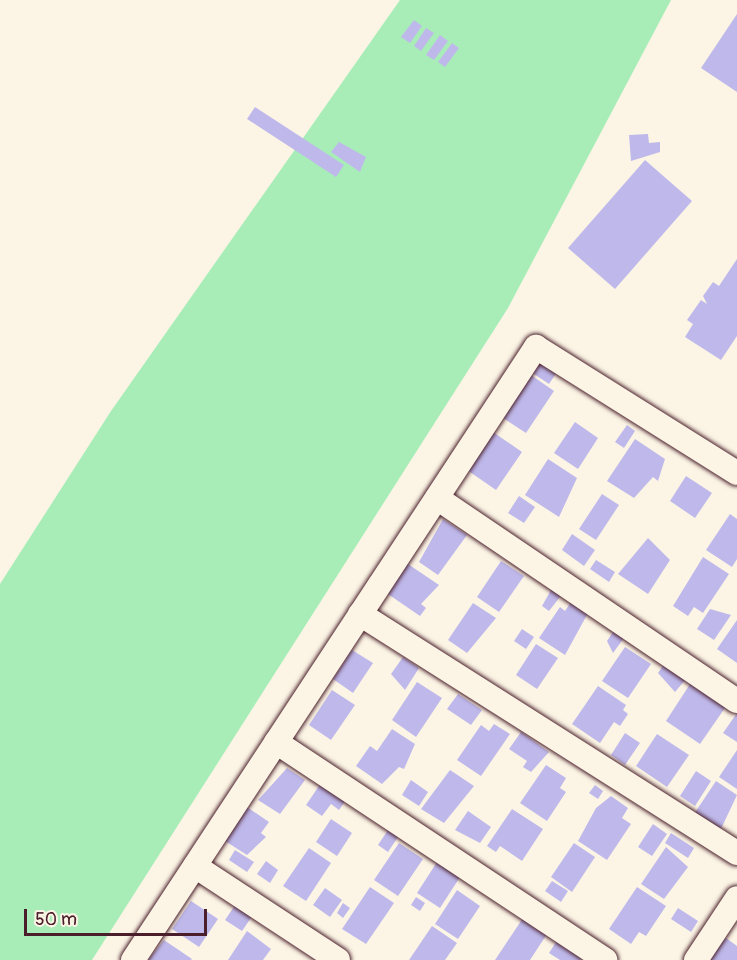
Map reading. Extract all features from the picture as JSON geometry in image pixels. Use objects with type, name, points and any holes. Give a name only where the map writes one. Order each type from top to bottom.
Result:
[{"type":"street","points":[[133,960],[536,347],[737,473]]},
{"type":"street","points":[[437,498],[737,701]]},
{"type":"street","points":[[360,614],[737,853]]},
{"type":"street","points":[[276,742],[605,960]]},
{"type":"street","points":[[195,866],[338,960]]},
{"type":"street","points":[[696,960],[737,898]]},
{"type":"green space","points":[[400,0],[671,0],[508,308],[92,960],[0,960],[0,584],[111,411]]},
{"type":"building","points":[[737,14],[737,92],[701,68]]},
{"type":"building","points":[[414,20],[422,26],[410,43],[401,37]]},
{"type":"building","points":[[426,28],[434,33],[421,51],[414,46]]},
{"type":"building","points":[[440,35],[448,41],[434,60],[426,55]]},
{"type":"building","points":[[452,43],[459,48],[445,67],[438,62]]},
{"type":"building","points":[[255,107],[344,165],[336,177],[247,119]]},
{"type":"building","points":[[648,134],[649,143],[660,142],[660,152],[631,161],[629,135]]},
{"type":"building","points":[[339,142],[366,157],[360,172],[331,152]]},
{"type":"building","points":[[645,160],[692,201],[615,289],[568,248]]},
{"type":"building","points":[[737,259],[737,336],[721,360],[685,337],[693,324],[687,320],[701,300],[707,304],[703,296],[713,282],[719,286]]},
{"type":"building","points":[[539,361],[559,369],[549,384],[531,372]]},
{"type":"building","points":[[531,375],[554,391],[526,433],[503,418]]},
{"type":"building","points":[[575,422],[598,438],[578,469],[554,453]]},
{"type":"building","points":[[627,425],[635,431],[624,448],[615,442]]},
{"type":"building","points":[[493,432],[522,452],[496,490],[467,470]]},
{"type":"building","points":[[635,439],[665,459],[658,481],[653,477],[634,498],[607,481]]},
{"type":"building","points":[[548,459],[577,478],[559,517],[525,495]]},
{"type":"building","points":[[686,476],[712,493],[695,518],[670,501]]},
{"type":"building","points":[[602,494],[619,505],[596,540],[579,529]]},
{"type":"building","points":[[519,496],[535,507],[524,523],[508,513]]},
{"type":"building","points":[[730,514],[737,519],[737,559],[732,567],[706,550]]},
{"type":"building","points":[[443,519],[467,535],[438,575],[419,562]]},
{"type":"building","points":[[572,534],[595,550],[584,566],[562,550]]},
{"type":"building","points":[[648,538],[670,560],[648,594],[618,574]]},
{"type":"building","points":[[703,557],[729,574],[703,613],[694,607],[688,616],[673,606]]},
{"type":"building","points":[[596,560],[615,572],[609,582],[590,569]]},
{"type":"building","points":[[501,561],[524,576],[499,612],[477,597]]},
{"type":"building","points":[[405,562],[439,585],[421,604],[426,608],[420,616],[385,592]]},
{"type":"building","points":[[556,581],[567,588],[549,611],[542,606]]},
{"type":"building","points":[[571,602],[588,613],[565,655],[539,638],[560,607],[565,611]]},
{"type":"building","points":[[473,603],[496,618],[467,653],[448,640]]},
{"type":"building","points":[[710,609],[731,615],[714,640],[697,629]]},
{"type":"building","points":[[621,620],[632,627],[613,653],[607,641]]},
{"type":"building","points":[[737,620],[737,663],[717,649]]},
{"type":"building","points":[[522,629],[534,637],[526,649],[514,641]]},
{"type":"building","points":[[536,644],[558,658],[537,689],[516,675]]},
{"type":"building","points":[[625,647],[651,664],[628,698],[602,681]]},
{"type":"building","points":[[352,650],[373,663],[353,693],[333,679]]},
{"type":"building","points":[[403,657],[419,668],[405,690],[391,674]]},
{"type":"building","points":[[669,657],[692,672],[675,692],[658,673]]},
{"type":"building","points":[[692,681],[727,705],[700,744],[666,721]]},
{"type":"building","points":[[417,682],[442,698],[416,737],[392,720]]},
{"type":"building","points":[[598,686],[626,705],[623,710],[628,714],[620,726],[614,722],[600,743],[572,724]]},
{"type":"building","points":[[332,690],[355,705],[331,740],[309,725]]},
{"type":"building","points":[[458,694],[482,710],[471,725],[447,709]]},
{"type":"building","points":[[737,713],[737,742],[723,733]]},
{"type":"building","points":[[494,724],[510,734],[481,776],[457,760],[481,725],[489,731]]},
{"type":"building","points":[[392,729],[415,744],[404,769],[399,767],[382,784],[356,766],[370,746],[377,751]]},
{"type":"building","points":[[521,732],[549,752],[531,772],[523,767],[527,761],[509,749]]},
{"type":"building","points":[[625,733],[640,743],[625,765],[611,755]]},
{"type":"building","points":[[657,734],[689,755],[667,787],[636,766]]},
{"type":"building","points":[[737,750],[737,789],[719,777]]},
{"type":"building","points":[[546,765],[566,778],[560,788],[566,792],[547,821],[520,803]]},
{"type":"building","points":[[287,768],[305,780],[280,814],[258,800]]},
{"type":"building","points":[[450,770],[474,786],[444,823],[421,809]]},
{"type":"building","points":[[696,771],[711,781],[695,806],[680,796]]},
{"type":"building","points":[[411,780],[428,792],[419,806],[402,795]]},
{"type":"building","points":[[716,781],[737,795],[720,831],[694,814]]},
{"type":"building","points":[[321,783],[346,800],[339,810],[331,804],[322,816],[306,805]]},
{"type":"building","points":[[595,785],[603,791],[598,799],[589,793]]},
{"type":"building","points":[[611,796],[628,808],[622,818],[631,824],[607,860],[578,841],[596,808]]},
{"type":"building","points":[[247,807],[269,822],[261,833],[266,837],[247,855],[225,841]]},
{"type":"building","points":[[512,809],[543,829],[522,861],[500,846],[496,852],[487,846]]},
{"type":"building","points":[[468,811],[491,827],[480,843],[455,830]]},
{"type":"building","points":[[331,819],[352,833],[337,856],[316,842]]},
{"type":"building","points":[[653,824],[667,834],[652,856],[638,847]]},
{"type":"building","points":[[390,827],[400,834],[388,852],[378,845]]},
{"type":"building","points":[[671,833],[694,848],[688,858],[665,843]]},
{"type":"building","points":[[399,843],[423,859],[398,896],[374,880]]},
{"type":"building","points":[[574,843],[595,857],[572,892],[551,877]]},
{"type":"building","points":[[666,847],[688,867],[664,899],[641,884]]},
{"type":"building","points":[[309,848],[331,863],[306,901],[283,886]]},
{"type":"building","points":[[235,850],[254,862],[247,872],[229,860]]},
{"type":"building","points":[[439,859],[462,874],[440,908],[417,893]]},
{"type":"building","points":[[266,861],[278,870],[270,883],[257,874]]},
{"type":"building","points":[[552,881],[568,891],[561,902],[545,891]]},
{"type":"building","points":[[370,887],[394,903],[366,944],[342,929]]},
{"type":"building","points":[[637,887],[666,906],[646,936],[639,932],[631,944],[609,929]]},
{"type":"building","points":[[325,888],[342,900],[330,917],[313,905]]},
{"type":"building","points":[[457,890],[480,906],[458,939],[435,924]]},
{"type":"building","points":[[416,897],[425,903],[420,911],[411,905]]},
{"type":"building","points":[[240,898],[257,909],[242,931],[225,920]]},
{"type":"building","points":[[191,901],[218,919],[199,947],[172,929]]},
{"type":"building","points":[[343,903],[350,908],[343,918],[337,913]]},
{"type":"building","points":[[678,908],[698,921],[691,932],[671,919]]},
{"type":"building","points":[[523,918],[547,934],[530,960],[495,960]]},
{"type":"building","points":[[432,926],[457,943],[445,960],[409,960]]},
{"type":"building","points":[[247,931],[271,949],[263,960],[228,960]]},
{"type":"building","points":[[560,936],[585,953],[580,960],[560,960],[549,953]]},
{"type":"building","points":[[726,938],[737,946],[737,960],[706,960]]},
{"type":"building","points":[[164,940],[192,959],[148,960]]}]
